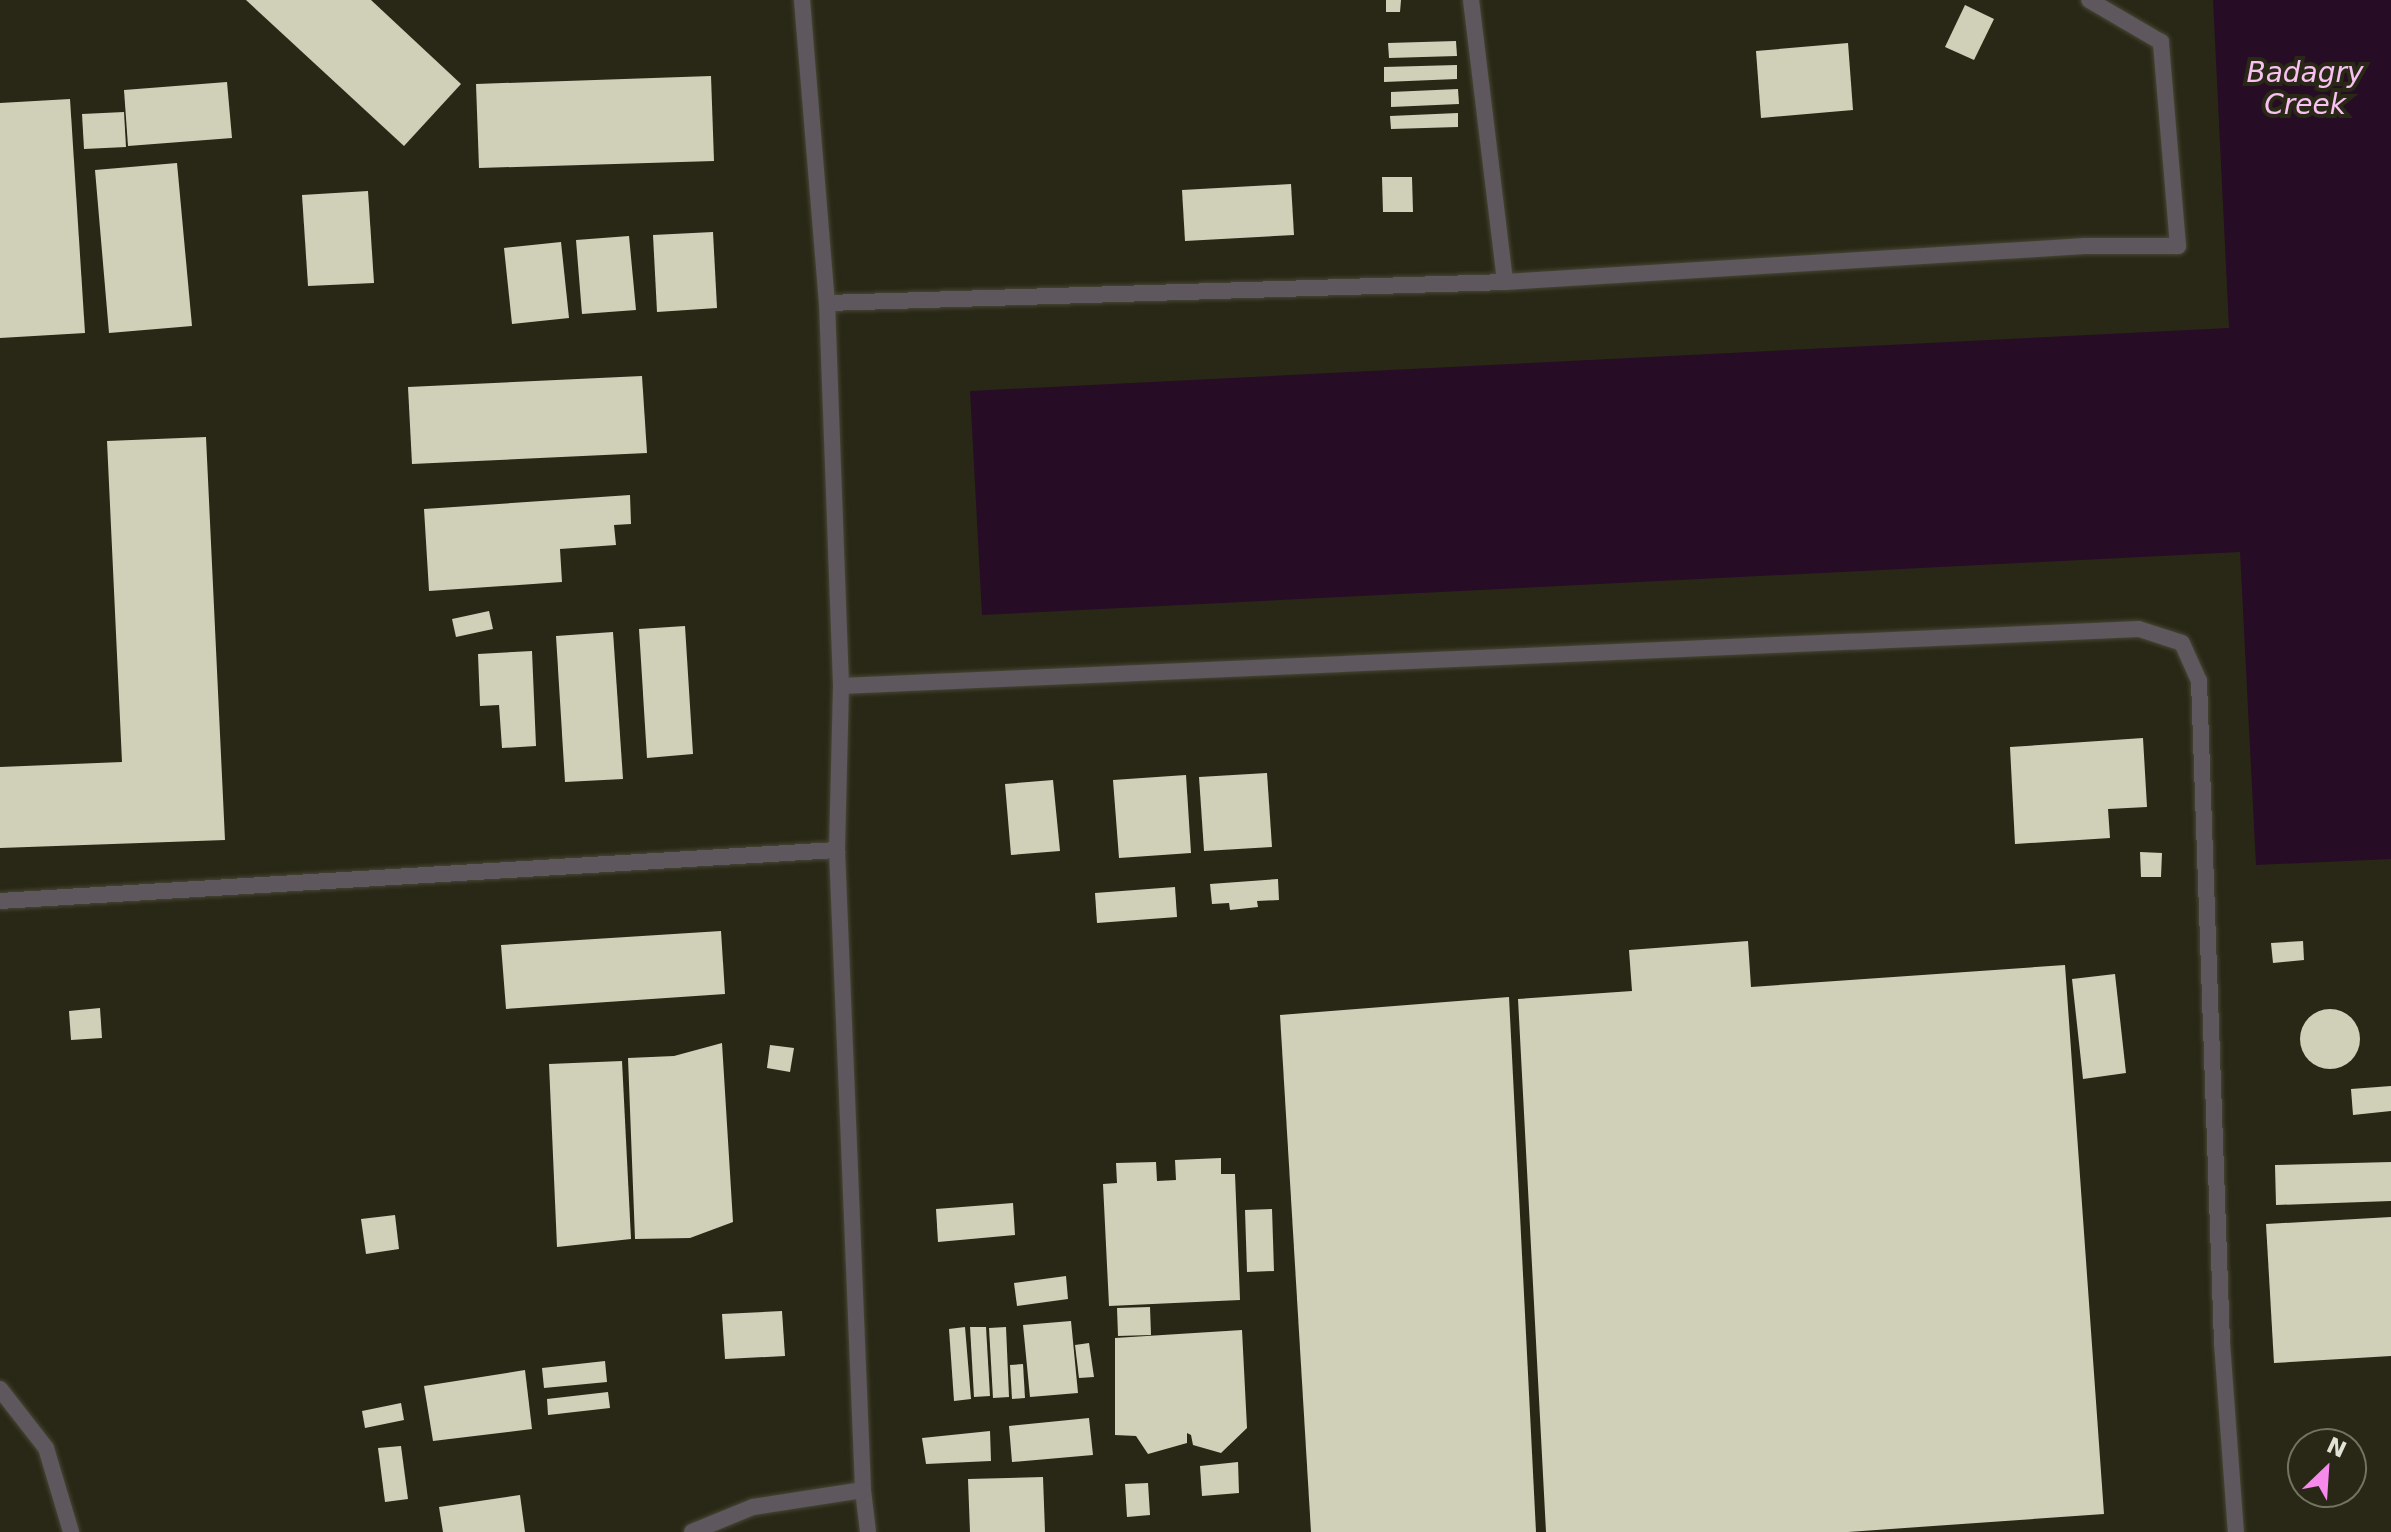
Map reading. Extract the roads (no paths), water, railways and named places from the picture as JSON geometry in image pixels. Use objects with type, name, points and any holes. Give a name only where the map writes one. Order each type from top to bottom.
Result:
[{"type":"lane","points":[[802,0],[827,303],[841,686],[837,850],[863,1490],[868,1532]]},
{"type":"lane","points":[[1471,0],[1505,282]]},
{"type":"lane","points":[[827,303],[1505,282],[2069,247],[2178,246],[2161,42],[2089,0]]},
{"type":"lane","points":[[841,686],[2139,629],[2182,643],[2199,681],[2222,1343],[2236,1532]]},
{"type":"lane","points":[[0,901],[837,850]]},
{"type":"lane","points":[[0,1389],[46,1448],[71,1532]]},
{"type":"lane","points":[[692,1532],[753,1507],[863,1490]]},
{"type":"water","name":"Badagry Creek","points":[[2213,0],[2391,0],[2391,859],[2256,865],[2240,552],[982,615],[970,391],[2229,328]]}]
